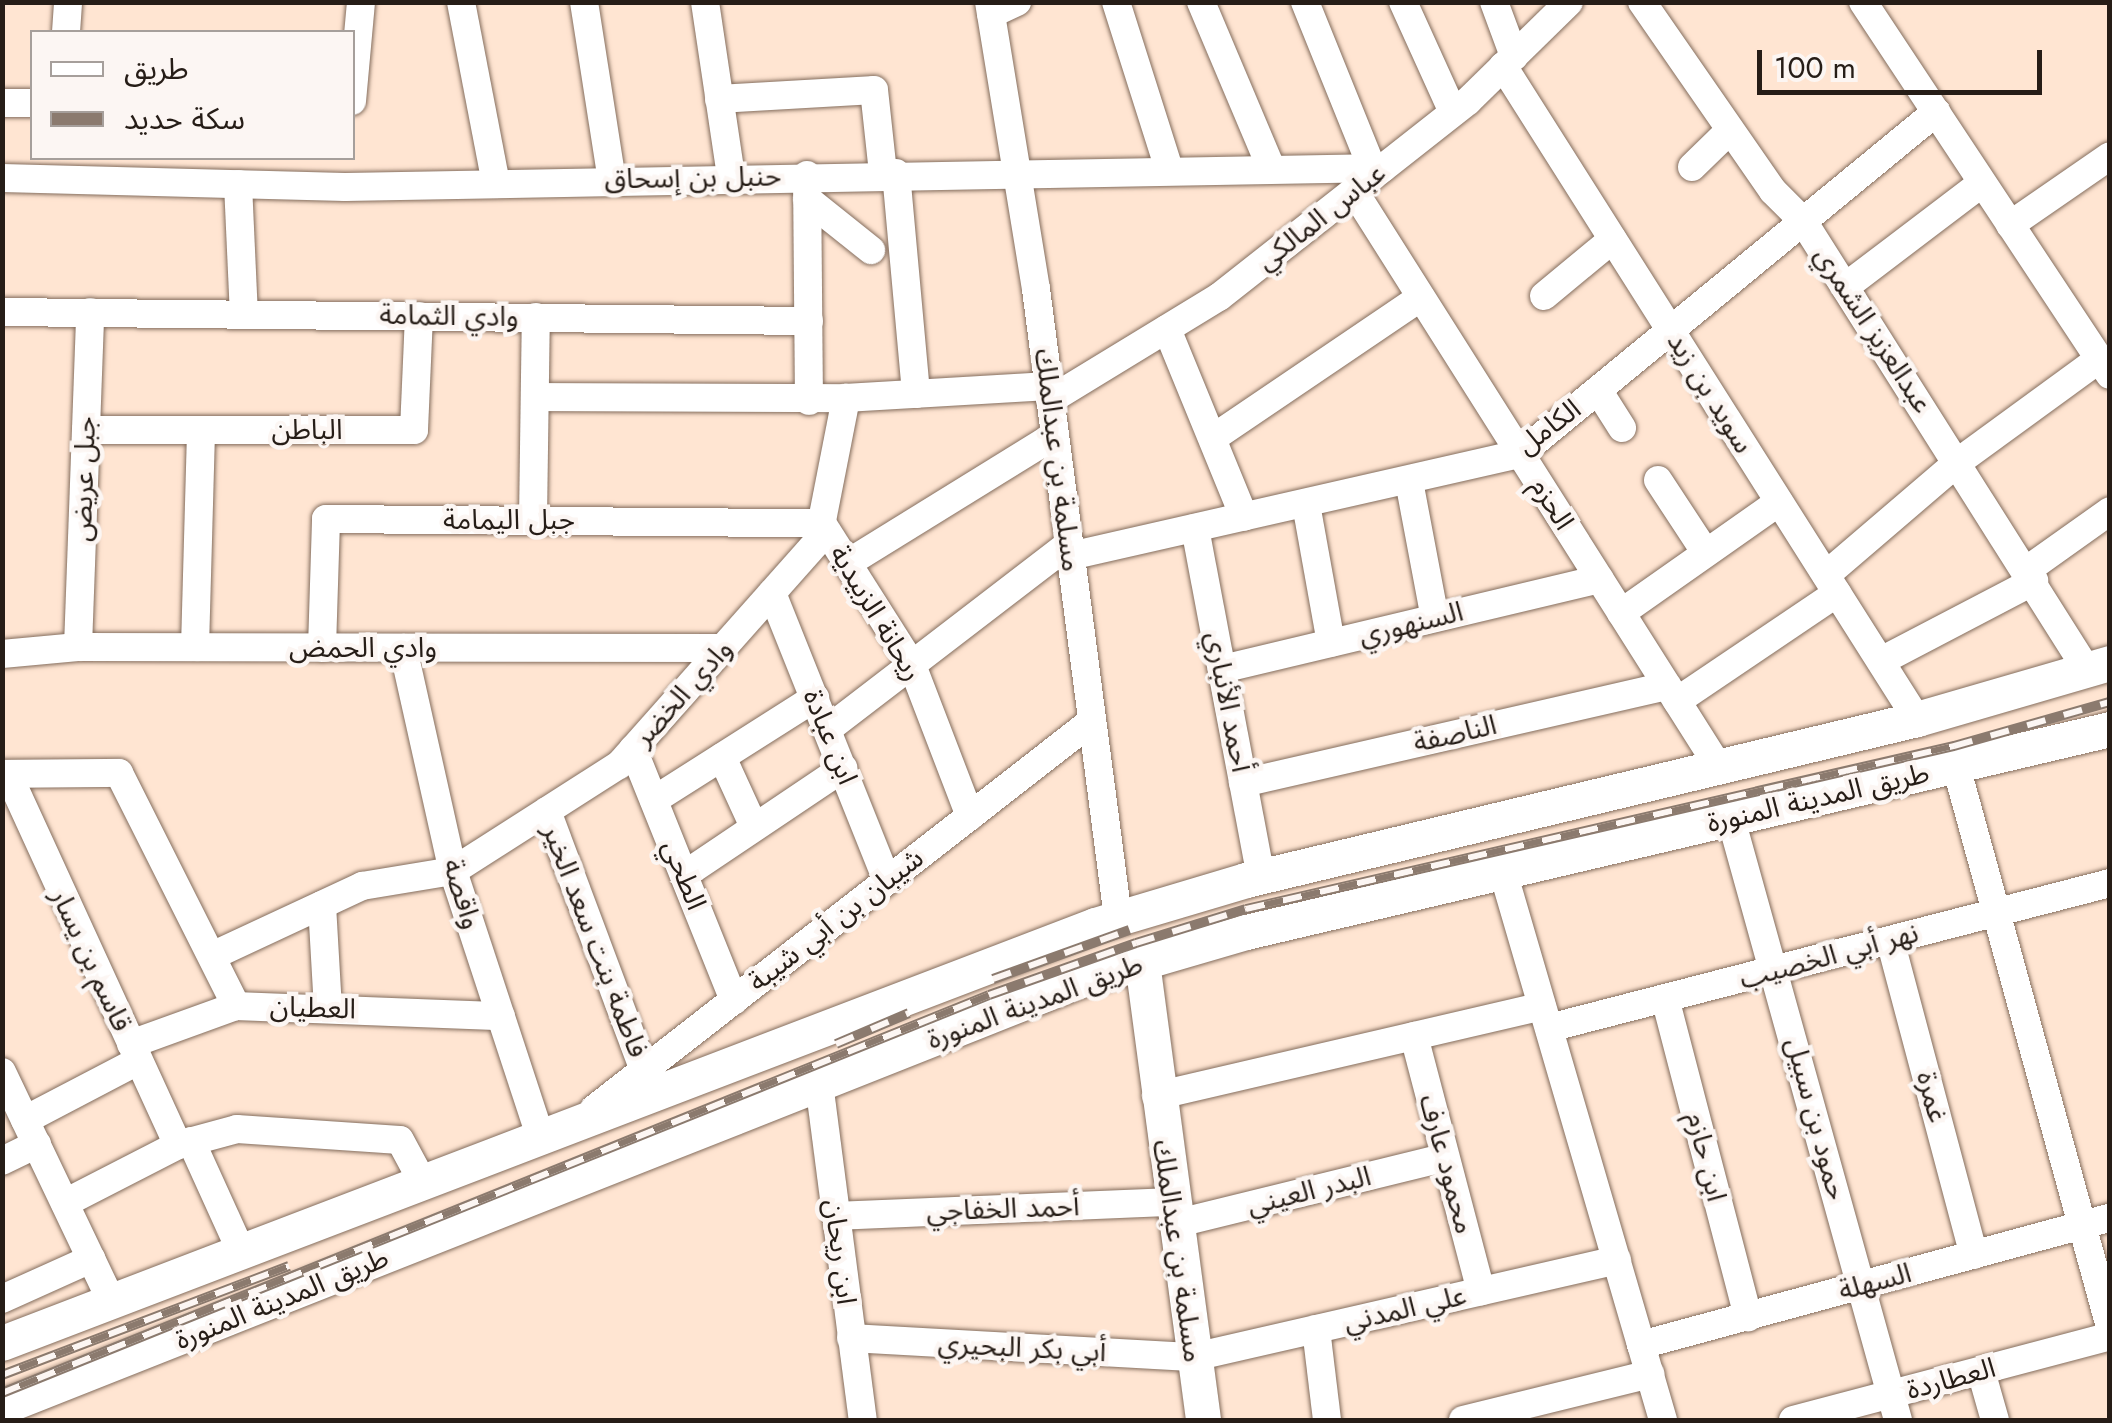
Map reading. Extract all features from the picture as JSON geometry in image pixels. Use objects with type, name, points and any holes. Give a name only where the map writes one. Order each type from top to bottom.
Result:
[{"type":"main road","name":"طريق المدينة المنورة","points":[[2,1343],[581,1119],[1118,918],[1261,876],[1917,719],[2098,666]]},
{"type":"main road","name":"طريق المدينة المنورة","points":[[2,1407],[819,1083],[1142,962],[2110,729]]},
{"type":"main road","name":"مسلمة بن عبدالملك","points":[[1142,962],[1156,1096],[1203,1420]]},
{"type":"street","points":[[66,30],[68,2]]},
{"type":"street","points":[[355,68],[361,2]]},
{"type":"street","points":[[462,2],[496,183]]},
{"type":"street","points":[[584,2],[612,180]]},
{"type":"street","points":[[705,2],[731,177]]},
{"type":"street","points":[[990,8],[1018,2]]},
{"type":"street","points":[[1116,2],[1169,169]]},
{"type":"street","points":[[1201,2],[1271,168]]},
{"type":"street","points":[[1306,2],[1378,168]]},
{"type":"street","points":[[1403,2],[1454,112]]},
{"type":"street","name":"سويد بن زيد","points":[[1494,2],[1509,61],[1613,239],[1917,719]]},
{"type":"street","name":"عباس المالكي","points":[[1049,393],[1219,297],[1378,168],[1454,112],[1568,2]]},
{"type":"street","name":"عبدالعزيز الشمري","points":[[1642,2],[1773,191],[1803,221],[2031,576],[2098,666]]},
{"type":"street","points":[[1863,2],[2104,367]]},
{"type":"street","name":"مسلمة بن عبدالملك","points":[[990,8],[1055,435],[1118,918]]},
{"type":"street","points":[[719,98],[874,90],[889,173],[916,394]]},
{"type":"street","points":[[2,103],[30,104]]},
{"type":"street","name":"الكامل","points":[[828,730],[1070,550],[1195,528],[1520,454],[1936,112]]},
{"type":"street","points":[[1692,167],[1730,130]]},
{"type":"street","points":[[2010,225],[2110,156]]},
{"type":"street","points":[[346,186],[348,160]]},
{"type":"street","name":"حنبل بن إسحاق","points":[[2,178],[346,186],[731,177],[807,187],[889,173],[1378,168]]},
{"type":"street","points":[[1846,287],[1982,183]]},
{"type":"street","points":[[238,184],[244,314]]},
{"type":"street","points":[[807,187],[871,250]]},
{"type":"street","points":[[807,187],[810,400]]},
{"type":"street","name":"الحزم","points":[[1354,191],[1718,766]]},
{"type":"street","points":[[1544,296],[1613,239]]},
{"type":"street","points":[[1212,438],[1421,297]]},
{"type":"street","name":"وادي الثمامة","points":[[2,312],[808,320]]},
{"type":"street","name":"جبل عريض","points":[[78,647],[90,312]]},
{"type":"street","name":"الباطن","points":[[86,430],[414,430],[418,316]]},
{"type":"street","points":[[533,520],[536,317]]},
{"type":"street","points":[[1167,329],[1244,517]]},
{"type":"street","name":"الناصفة","points":[[1243,783],[1672,693],[1831,584],[1958,462],[2104,367]]},
{"type":"street","points":[[1598,390],[1622,428]]},
{"type":"street","points":[[536,397],[810,400],[1049,393]]},
{"type":"street","name":"وادي الخضر","points":[[212,956],[362,886],[453,872],[633,749],[818,541],[846,398]]},
{"type":"street","points":[[194,647],[202,430]]},
{"type":"street","points":[[848,564],[1055,435]]},
{"type":"street","points":[[1658,480],[1706,553]]},
{"type":"street","points":[[1409,481],[1435,618]]},
{"type":"street","points":[[1621,613],[1780,502]]},
{"type":"street","points":[[1306,504],[1331,643]]},
{"type":"street","points":[[1881,662],[2031,576],[2110,511]]},
{"type":"street","name":"جبل اليمامة","points":[[322,648],[326,518],[822,523]]},
{"type":"street","name":"ريحانة الزبيدية","points":[[822,523],[912,665],[970,816]]},
{"type":"street","name":"أحمد الأنباري","points":[[1195,528],[1261,876]]},
{"type":"street","name":"السنهوري","points":[[1222,669],[1600,578]]},
{"type":"street","name":"ابن عبادة","points":[[772,593],[886,881]]},
{"type":"street","name":"وادي الحمض","points":[[2,654],[78,647],[723,648]]},
{"type":"street","name":"واقصة","points":[[403,648],[453,872],[540,1135]]},
{"type":"street","points":[[654,800],[815,698]]},
{"type":"street","name":"شيبان بن أبي شيبة","points":[[581,1119],[1092,721]]},
{"type":"street","name":"الطحي","points":[[633,749],[734,1000]]},
{"type":"street","points":[[722,757],[754,827]]},
{"type":"street","points":[[1956,766],[1998,912],[2098,1221],[2110,1327]]},
{"type":"street","points":[[684,874],[842,768]]},
{"type":"street","points":[[5,774],[119,773],[236,1006]]},
{"type":"street","name":"قاسم بن يسار","points":[[5,774],[135,1052],[241,1250]]},
{"type":"street","name":"فاطمة بنت سعد الخير","points":[[547,811],[644,1070]]},
{"type":"street","name":"حمود بن سبيل","points":[[1731,818],[1894,1408]]},
{"type":"street","points":[[1504,872],[1663,1420]]},
{"type":"street","name":"نهر أبي الخصيب","points":[[1156,1096],[1414,1036],[1665,998],[2110,883]]},
{"type":"street","points":[[322,905],[328,1008]]},
{"type":"street","name":"غمرة","points":[[1890,940],[1974,1255]]},
{"type":"street","name":"ابن حازم","points":[[1665,998],[1748,1317]]},
{"type":"street","name":"العطيان","points":[[2,1160],[31,1132],[135,1052],[236,1006],[501,1016]]},
{"type":"street","name":"محمود عارف","points":[[1414,1036],[1481,1291]]},
{"type":"street","points":[[2,1072],[111,1301]]},
{"type":"street","name":"ابن ريحان","points":[[819,1083],[863,1420]]},
{"type":"street","points":[[65,1204],[185,1143],[237,1129],[400,1140],[422,1181]]},
{"type":"street","name":"البدر العيني","points":[[1173,1213],[1443,1158]]},
{"type":"street","name":"أحمد الخفاجي","points":[[836,1216],[1173,1213]]},
{"type":"street","name":"السهلة","points":[[1641,1346],[2098,1221]]},
{"type":"street","points":[[2,1299],[91,1259]]},
{"type":"street","name":"علي المدني","points":[[1194,1358],[1617,1260]]},
{"type":"street","points":[[1316,1329],[1327,1420]]},
{"type":"street","name":"العطاردة","points":[[1793,1420],[1894,1408],[1981,1371],[2110,1336]]},
{"type":"street","name":"أبي بكر البحيري","points":[[851,1338],[1194,1358]]},
{"type":"street","points":[[1981,1371],[1995,1420]]},
{"type":"street","points":[[1462,1420],[1525,1413],[1650,1374]]},
{"type":"railway","points":[[2,1393],[989,995],[1136,943],[1246,909],[1954,746],[2110,702]]},
{"type":"railway","points":[[993,979],[1129,930]]},
{"type":"railway","points":[[836,1044],[909,1013]]},
{"type":"railway","points":[[2,1375],[289,1266]]}]
